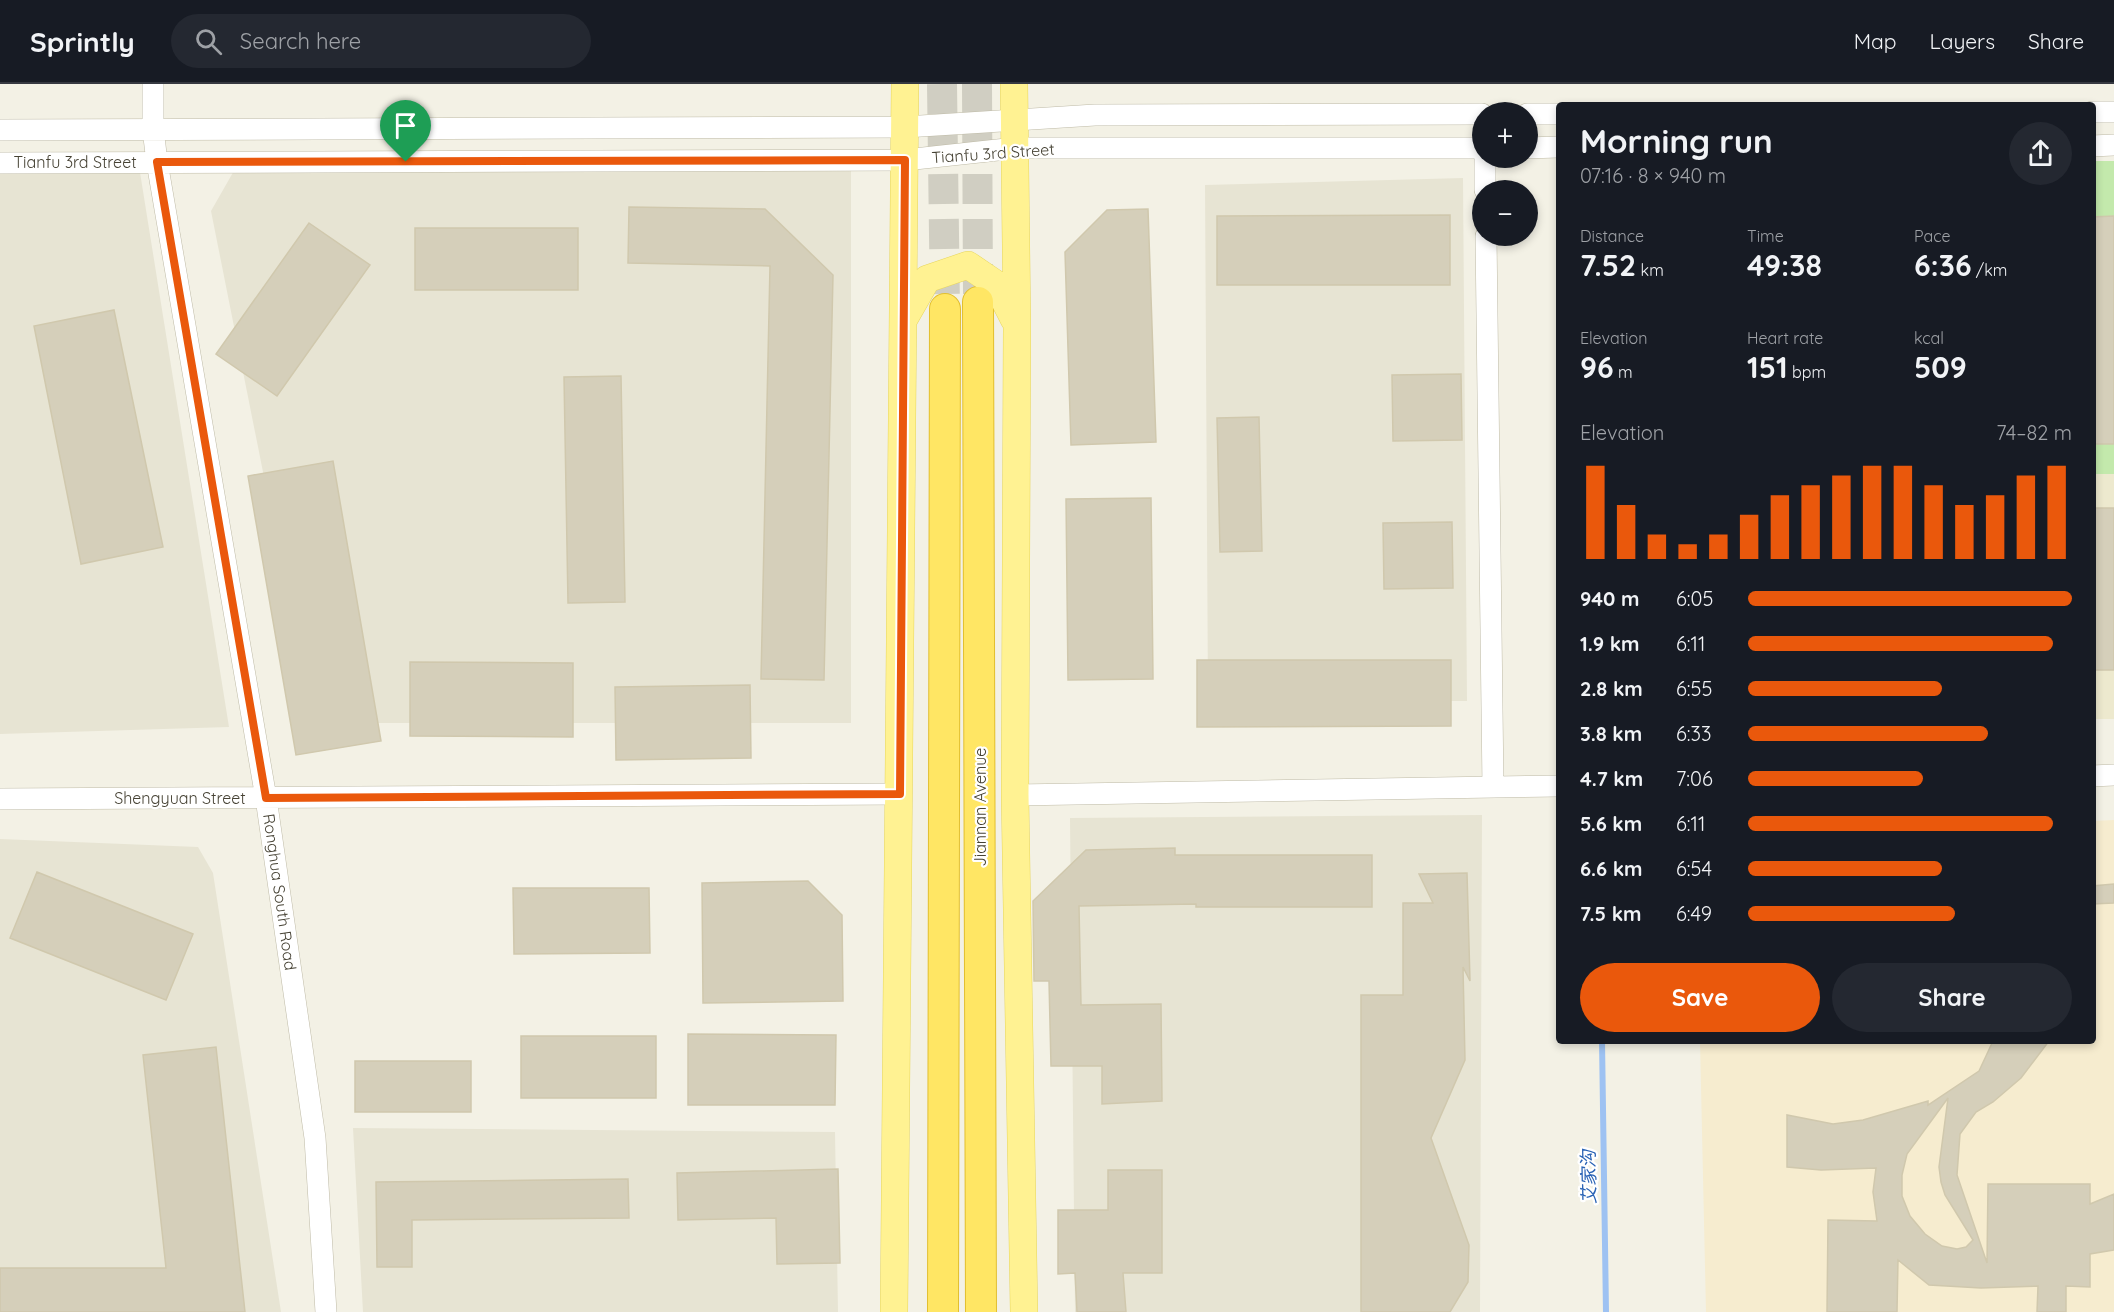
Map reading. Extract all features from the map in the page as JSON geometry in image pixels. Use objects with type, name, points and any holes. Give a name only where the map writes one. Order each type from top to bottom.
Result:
[{"type":"highway","name":"Jiannan Avenue","points":[[978,302],[981,1312]]},
{"type":"highway","points":[[943,1312],[945,309]]},
{"type":"highway","points":[[981,1272],[995,1312]]},
{"type":"highway","points":[[926,1312],[943,1274]]},
{"type":"main road","points":[[894,1312],[905,84]]},
{"type":"main road","points":[[1014,84],[1017,326],[1015,795],[1024,1312]]},
{"type":"main road","points":[[903,321],[927,279],[968,266],[996,284],[1017,326]]},
{"type":"street","name":"Ronghua South Road","points":[[153,84],[153,129],[157,162],[266,798],[315,1138],[326,1312]]},
{"type":"street","points":[[2096,112],[2114,112]]},
{"type":"street","name":"Tianfu 3rd Street","points":[[0,130],[905,127],[1095,115],[1472,114]]},
{"type":"street","points":[[1538,114],[1556,114]]},
{"type":"street","points":[[2096,146],[2114,146]]},
{"type":"street","points":[[1538,148],[1556,147]]},
{"type":"street","name":"Tianfu 3rd Street","points":[[0,163],[905,160],[1016,148],[1472,148]]},
{"type":"street","points":[[1486,246],[1493,787]]},
{"type":"street","points":[[2096,776],[2114,776]]},
{"type":"street","points":[[1015,795],[1556,786]]},
{"type":"street","name":"Shengyuan Street","points":[[0,800],[900,794]]},
{"type":"shaded area","points":[[851,154],[851,723],[313,723],[211,211],[239,162]]},
{"type":"shaded area","points":[[138,160],[229,727],[0,734],[0,162]]},
{"type":"shaded area","points":[[1463,178],[1467,701],[1208,701],[1205,185]]},
{"type":"shaded area","points":[[2096,474],[2114,474],[2114,719],[2096,719]]},
{"type":"shaded area","points":[[1482,815],[1480,1312],[1075,1312],[1070,818]]},
{"type":"shaded area","points":[[2114,820],[2114,1312],[1706,1312],[1700,1044],[2096,1044],[2096,821]]},
{"type":"shaded area","points":[[0,839],[198,847],[213,873],[281,1312],[0,1312]]},
{"type":"shaded area","points":[[353,1128],[835,1132],[838,1312],[363,1312]]},
{"type":"green space","points":[[2096,161],[2114,161],[2114,474],[2096,474]]},
{"type":"building","points":[[629,207],[765,209],[833,275],[824,680],[761,679],[770,266],[628,263]]},
{"type":"building","points":[[1148,209],[1156,442],[1071,445],[1065,252],[1107,210]]},
{"type":"building","points":[[1450,215],[1450,285],[1217,285],[1217,216]]},
{"type":"building","points":[[2114,216],[2114,444],[2096,444],[2096,217]]},
{"type":"building","points":[[309,223],[370,265],[277,396],[216,354]]},
{"type":"building","points":[[415,228],[578,228],[578,290],[415,290]]},
{"type":"building","points":[[114,310],[163,547],[81,564],[34,326]]},
{"type":"building","points":[[1461,374],[1462,440],[1393,441],[1392,375]]},
{"type":"building","points":[[621,376],[625,602],[568,603],[564,377]]},
{"type":"building","points":[[1259,417],[1262,551],[1220,552],[1217,418]]},
{"type":"building","points":[[333,461],[381,741],[296,755],[248,476]]},
{"type":"building","points":[[1151,498],[1153,679],[1068,680],[1066,499]]},
{"type":"building","points":[[2096,508],[2114,508],[2114,670],[2096,670]]},
{"type":"building","points":[[1452,522],[1453,588],[1384,589],[1383,523]]},
{"type":"building","points":[[1197,660],[1451,660],[1451,726],[1197,727]]},
{"type":"building","points":[[410,662],[573,663],[573,737],[410,736]]},
{"type":"building","points":[[750,685],[751,758],[616,760],[615,687]]},
{"type":"building","points":[[1175,848],[1175,855],[1372,855],[1372,907],[1196,907],[1196,904],[1079,906],[1081,1005],[1161,1004],[1162,1101],[1102,1104],[1102,1066],[1051,1066],[1049,981],[1034,981],[1033,901],[1086,850]]},
{"type":"building","points":[[37,872],[193,934],[166,1000],[10,938]]},
{"type":"building","points":[[1467,873],[1470,981],[1463,967],[1465,1060],[1431,1138],[1469,1245],[1468,1282],[1450,1312],[1361,1312],[1361,995],[1403,995],[1403,903],[1433,903],[1419,874]]},
{"type":"building","points":[[808,881],[842,915],[843,1001],[703,1003],[702,883]]},
{"type":"building","points":[[2114,884],[2114,903],[2096,904],[2096,886]]},
{"type":"building","points":[[513,888],[649,888],[650,953],[514,954]]},
{"type":"building","points":[[688,1034],[836,1035],[835,1105],[688,1105]]},
{"type":"building","points":[[521,1036],[656,1036],[656,1098],[521,1098]]},
{"type":"building","points":[[1992,1044],[2047,1044],[2021,1078],[1993,1102],[1976,1112],[1960,1134],[1957,1175],[1987,1263],[1988,1184],[2090,1184],[2090,1204],[2114,1194],[2114,1250],[2090,1254],[2090,1287],[2066,1286],[2066,1312],[2037,1312],[2038,1286],[1981,1288],[1929,1285],[1898,1260],[1897,1312],[1827,1312],[1828,1220],[1877,1221],[1873,1192],[1876,1168],[1821,1170],[1787,1167],[1787,1115],[1833,1124],[1863,1120],[1928,1101],[1928,1105],[1979,1071]],"holes":[[[1948,1098],[1939,1167],[1945,1195],[1973,1240],[1966,1247],[1957,1249],[1942,1246],[1925,1234],[1910,1216],[1902,1196],[1902,1175],[1907,1154]]]},
{"type":"building","points":[[216,1047],[245,1312],[0,1312],[0,1268],[166,1268],[143,1055]]},
{"type":"building","points":[[355,1061],[471,1061],[471,1112],[355,1112]]},
{"type":"building","points":[[838,1169],[840,1263],[777,1264],[776,1218],[678,1220],[677,1173]]},
{"type":"building","points":[[1108,1170],[1162,1170],[1162,1273],[1123,1273],[1126,1312],[1077,1312],[1075,1273],[1058,1274],[1058,1210],[1108,1210]]},
{"type":"building","points":[[628,1179],[629,1218],[412,1220],[412,1267],[377,1267],[376,1182]]},
{"type":"waterway","name":"艾家沟","points":[[1602,1044],[1606,1312]]},
{"type":"tunnel","points":[[942,84],[945,309]]},
{"type":"tunnel","points":[[977,84],[978,296]]},
{"type":"route","points":[[905,160],[900,794],[266,798],[157,162],[406,162],[905,160]]}]
